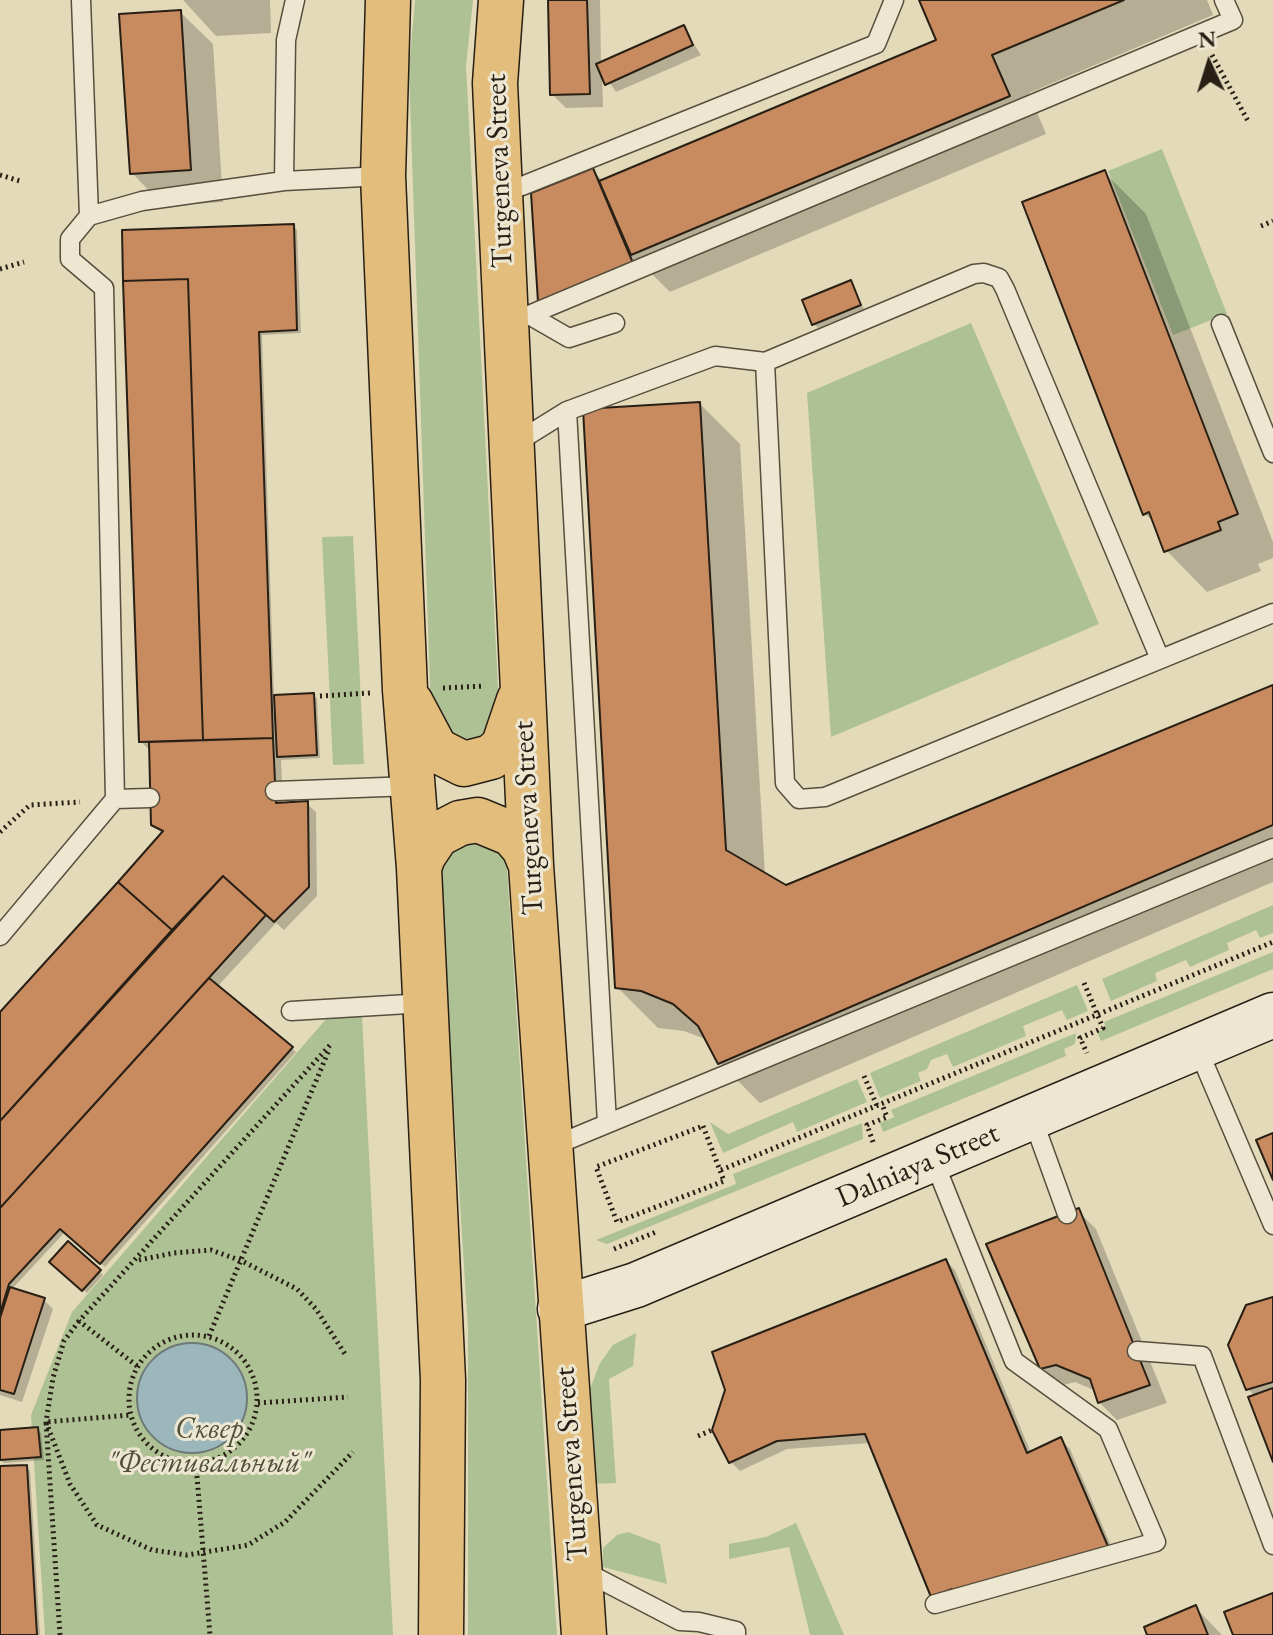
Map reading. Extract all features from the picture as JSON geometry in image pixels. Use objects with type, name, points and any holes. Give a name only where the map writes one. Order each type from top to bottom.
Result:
[{"type":"main road","points":[[388,0],[383,176],[404,690],[419,868],[443,1380],[441,1635]]},
{"type":"main road","name":"Turgeneva Street","points":[[501,0],[495,83],[500,188],[517,318],[512,445],[511,684],[531,865],[582,1632]]},
{"type":"main road","points":[[404,690],[436,750],[448,759],[477,763],[503,747],[511,684]]},
{"type":"main road","points":[[419,868],[437,835],[460,823],[478,820],[512,834],[524,848],[531,865]]},
{"type":"street","name":"Dalniaya Street","points":[[560,1309],[636,1285],[1273,1015]]},
{"type":"lane","points":[[81,0],[89,216]]},
{"type":"lane","points":[[284,181],[286,40],[295,0]]},
{"type":"lane","points":[[500,188],[522,186],[876,44],[894,0]]},
{"type":"lane","points":[[517,318],[1233,20],[1224,0]]},
{"type":"lane","points":[[0,936],[115,799],[104,288],[70,259],[70,239],[89,216],[142,201],[284,181],[383,176]]},
{"type":"lane","points":[[512,445],[567,411],[715,356],[765,362],[974,274],[984,273],[999,278],[1160,659]]},
{"type":"lane","points":[[517,318],[569,338],[615,323]]},
{"type":"lane","points":[[1221,324],[1273,453]]},
{"type":"lane","points":[[765,362],[785,783],[799,799],[825,797],[1273,613]]},
{"type":"lane","points":[[567,411],[577,435],[607,1123]]},
{"type":"lane","points":[[275,791],[412,786]]},
{"type":"lane","points":[[115,799],[150,798]]},
{"type":"lane","points":[[550,1148],[1273,848]]},
{"type":"lane","points":[[291,1011],[425,1003]]},
{"type":"lane","points":[[1197,1047],[1273,1225]]},
{"type":"lane","points":[[1032,1117],[1067,1214]]},
{"type":"lane","points":[[933,1159],[1014,1361],[1108,1429],[1156,1542],[935,1604]]},
{"type":"lane","points":[[1137,1351],[1202,1356],[1273,1545]]},
{"type":"lane","points":[[579,1568],[680,1621],[736,1631],[736,1635]]},
{"type":"path","points":[[1201,33],[1248,121]]},
{"type":"path","points":[[0,175],[20,181]]},
{"type":"path","points":[[1261,226],[1273,221]]},
{"type":"path","points":[[0,269],[24,262]]},
{"type":"path","points":[[320,696],[511,684]]},
{"type":"path","points":[[0,832],[30,805],[115,799]]},
{"type":"path","points":[[721,1170],[1273,942]]},
{"type":"path","points":[[1084,983],[1103,1028],[1080,1038],[1087,1054]]},
{"type":"path","points":[[60,1635],[46,1422],[53,1378],[64,1341],[332,1043],[209,1336]]},
{"type":"path","points":[[864,1076],[887,1117],[867,1125],[873,1142]]},
{"type":"path","points":[[703,1126],[721,1170],[724,1181],[617,1222],[596,1167],[703,1126]]},
{"type":"path","points":[[138,1261],[174,1253],[211,1250],[242,1261],[297,1289],[316,1309],[345,1354]]},
{"type":"path","points":[[79,1321],[137,1366]]},
{"type":"path","points":[[188,1334],[209,1336],[236,1351],[250,1370],[258,1403],[255,1417],[240,1443],[225,1455],[196,1464],[170,1460],[154,1450],[135,1429],[130,1415],[132,1378],[137,1366],[161,1343],[188,1334]]},
{"type":"path","points":[[258,1403],[348,1397]]},
{"type":"path","points":[[46,1422],[130,1415]]},
{"type":"path","points":[[46,1422],[70,1484],[97,1525],[152,1550],[204,1555],[248,1545],[285,1522],[353,1452]]},
{"type":"path","points":[[698,1436],[712,1430]]},
{"type":"path","points":[[196,1464],[210,1635]]},
{"type":"green space","points":[[415,0],[473,0],[466,66],[500,726],[464,753],[431,714],[409,70]]},
{"type":"green space","points":[[1162,149],[1227,314],[1173,335],[1108,171]]},
{"type":"green space","points":[[971,323],[1099,624],[831,737],[807,393]]},
{"type":"green space","points":[[353,536],[364,764],[333,765],[322,537]]},
{"type":"green space","points":[[471,836],[506,854],[557,1635],[468,1635],[468,1329],[438,857]]},
{"type":"green space","points":[[1273,905],[1273,933],[1260,938],[1256,930],[1227,943],[1229,950],[1190,967],[1186,960],[1155,973],[1157,981],[1111,1001],[1102,979]]},
{"type":"green space","points":[[1273,952],[1273,969],[1101,1041],[1097,1032],[1106,1028],[1104,1022]]},
{"type":"green space","points":[[1077,985],[1088,1011],[1067,1020],[1062,1010],[1023,1026],[1026,1036],[953,1067],[947,1054],[931,1060],[927,1069],[918,1073],[921,1081],[880,1098],[870,1073]]},
{"type":"green space","name":"Сквер \"Фестивальный\"","points":[[362,1016],[393,1635],[45,1635],[31,1415],[72,1312],[327,1018]]},
{"type":"green space","points":[[1076,1033],[1075,1044],[1064,1049],[1066,1056],[883,1132],[880,1123],[894,1117],[891,1110]]},
{"type":"green space","points":[[857,1079],[867,1102],[797,1132],[793,1122],[723,1153],[710,1122],[728,1134]]},
{"type":"green space","points":[[862,1123],[863,1139],[607,1244],[596,1240],[736,1184],[733,1174]]},
{"type":"green space","points":[[636,1333],[633,1366],[609,1379],[616,1483],[591,1484],[585,1402],[600,1363],[613,1345]]},
{"type":"green space","points":[[796,1523],[844,1635],[810,1635],[789,1547],[729,1559],[729,1544],[766,1537]]},
{"type":"green space","points":[[628,1532],[660,1544],[667,1584],[603,1567],[603,1548],[617,1535]]},
{"type":"water","points":[[192,1343],[213,1347],[231,1359],[243,1377],[247,1398],[243,1419],[231,1437],[213,1449],[192,1453],[171,1449],[153,1437],[141,1419],[137,1398],[141,1377],[153,1359],[171,1347]]},
{"type":"building","points":[[548,0],[587,0],[590,94],[550,95]]},
{"type":"building","points":[[919,0],[1124,0],[992,55],[1010,96],[631,255],[599,181],[936,40]]},
{"type":"building","points":[[181,10],[191,170],[130,174],[119,14]]},
{"type":"building","points":[[684,25],[693,45],[605,85],[596,64]]},
{"type":"building","points":[[593,168],[633,263],[538,302],[531,193]]},
{"type":"building","points":[[1105,170],[1238,514],[1218,522],[1221,530],[1164,552],[1149,512],[1143,515],[1022,202]]},
{"type":"building","points":[[294,224],[297,330],[259,332],[273,738],[203,740],[188,279],[123,281],[122,230]]},
{"type":"building","points":[[188,279],[203,740],[139,742],[123,281]]},
{"type":"building","points":[[851,280],[861,305],[812,325],[802,300]]},
{"type":"building","points":[[700,402],[726,850],[786,885],[1273,685],[1273,825],[718,1064],[698,1026],[673,1004],[641,991],[615,988],[583,409]]},
{"type":"building","points":[[314,693],[317,755],[277,757],[274,695]]},
{"type":"building","points":[[273,738],[276,803],[308,801],[309,887],[274,922],[223,876],[172,930],[118,882],[163,831],[151,825],[149,742]]},
{"type":"building","points":[[223,876],[266,915],[0,1208],[0,1121]]},
{"type":"building","points":[[118,882],[172,930],[0,1121],[0,1012]]},
{"type":"building","points":[[209,978],[293,1047],[100,1264],[60,1229],[9,1284],[0,1313],[0,1208]]},
{"type":"building","points":[[1273,1133],[1273,1180],[1256,1140]]},
{"type":"building","points":[[1079,1208],[1150,1385],[1098,1403],[1090,1379],[1056,1365],[1040,1369],[986,1244]]},
{"type":"building","points":[[68,1241],[101,1270],[82,1291],[49,1262]]},
{"type":"building","points":[[946,1259],[1027,1453],[1061,1437],[1110,1551],[955,1595],[952,1589],[931,1597],[865,1434],[777,1441],[729,1463],[712,1430],[725,1390],[712,1352]]},
{"type":"building","points":[[10,1287],[45,1298],[14,1394],[0,1390],[0,1318]]},
{"type":"building","points":[[1273,1297],[1273,1382],[1246,1390],[1228,1345],[1246,1305]]},
{"type":"building","points":[[1273,1388],[1273,1462],[1248,1397]]},
{"type":"building","points":[[38,1427],[41,1457],[0,1460],[0,1430]]},
{"type":"building","points":[[27,1465],[37,1635],[0,1635],[0,1466]]},
{"type":"building","points":[[1273,1593],[1273,1635],[1233,1635],[1224,1612]]},
{"type":"building","points":[[1196,1605],[1208,1635],[1147,1635],[1144,1627]]}]
